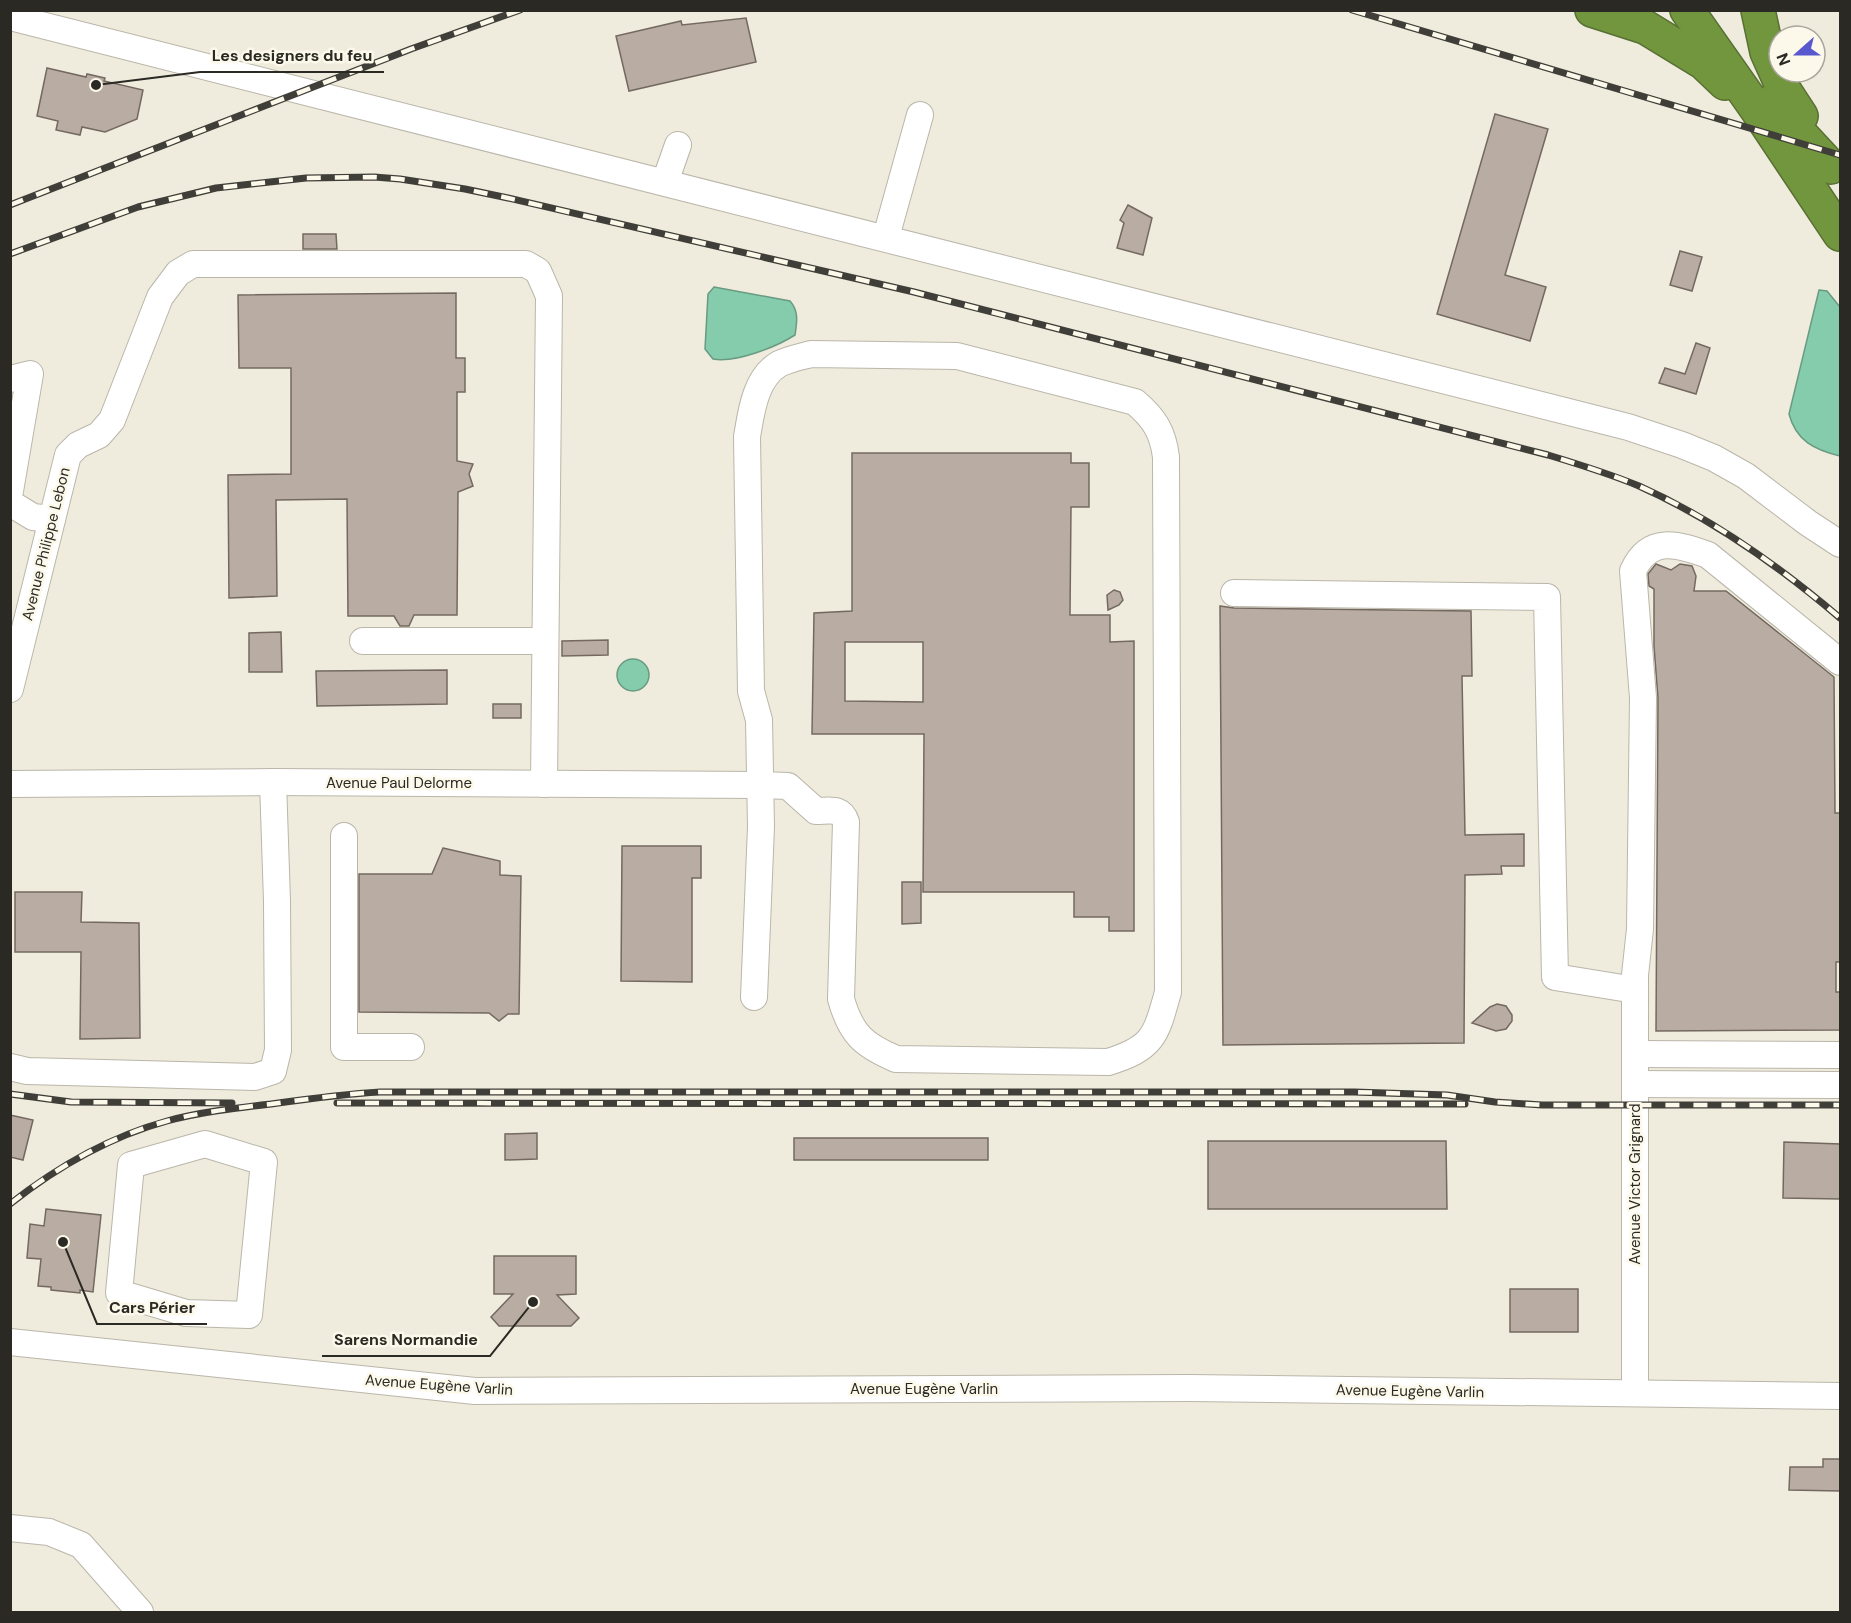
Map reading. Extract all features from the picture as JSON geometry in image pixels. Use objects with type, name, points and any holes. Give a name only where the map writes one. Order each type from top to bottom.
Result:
[{"type":"highway","points":[[1592,10],[1645,27],[1704,63],[1727,85],[1756,123],[1788,157]]},
{"type":"highway","points":[[1687,10],[1840,234]]},
{"type":"highway","points":[[1715,10],[1792,125],[1836,174]]},
{"type":"highway","points":[[1758,10],[1767,52],[1784,90],[1836,174]]},
{"type":"street","points":[[10,17],[886,237],[1657,435],[1714,458],[1746,476],[1840,544]]},
{"type":"street","points":[[886,237],[920,115]]},
{"type":"street","points":[[665,182],[678,145]]},
{"type":"street","name":"Avenue Philippe Lebon","points":[[10,689],[68,455],[78,445],[99,435],[112,420],[160,297],[178,273],[193,264],[526,264],[538,271],[549,296],[545,640]]},
{"type":"street","name":"Avenue Paul Delorme","points":[[10,784],[273,782],[788,786],[816,811],[840,812],[846,822],[841,999],[851,1026],[873,1049],[896,1059],[1108,1062],[1127,1056],[1143,1047],[1158,1028],[1168,992],[1166,457],[1161,434],[1149,414],[1135,402],[957,356],[811,354],[784,362],[769,372],[759,387],[747,437],[751,691],[759,720],[760,785]]},
{"type":"street","points":[[10,379],[30,374],[10,491]]},
{"type":"street","points":[[10,502],[33,517],[52,519]]},
{"type":"street","name":"Avenue Victor Grignard","points":[[1635,1394],[1635,983],[1640,929],[1642,698],[1633,571],[1638,560],[1648,550],[1661,545],[1683,546],[1708,555],[1840,662]]},
{"type":"street","points":[[1234,593],[1547,597],[1555,977],[1635,983]]},
{"type":"street","points":[[363,641],[545,640],[544,784]]},
{"type":"street","points":[[10,1067],[27,1071],[255,1077],[273,1071],[278,1050],[273,782]]},
{"type":"street","points":[[754,997],[761,827],[760,785]]},
{"type":"street","points":[[344,836],[344,1047],[411,1047]]},
{"type":"street","points":[[1635,1054],[1840,1055]]},
{"type":"street","points":[[1635,1084],[1840,1085]]},
{"type":"street","points":[[206,1144],[264,1162],[249,1315],[186,1312],[119,1293],[131,1165],[206,1144]]},
{"type":"street","name":"Avenue Eugène Varlin","points":[[10,1342],[476,1391],[1190,1388],[1840,1396]]},
{"type":"street","points":[[10,1528],[49,1532],[81,1545],[140,1612]]},
{"type":"shaded area","points":[[714,287],[790,301],[796,313],[795,335],[756,353],[733,359],[713,359],[705,349],[708,294]]},
{"type":"shaded area","points":[[1819,290],[1827,291],[1840,307],[1840,456],[1822,451],[1808,443],[1796,431],[1789,414]]},
{"type":"shaded area","points":[[633,659],[645,663],[649,675],[645,687],[633,691],[621,687],[617,675],[621,663]]},
{"type":"building","points":[[746,18],[756,62],[629,91],[616,36],[681,21],[682,25]]},
{"type":"building","points":[[47,68],[86,77],[87,74],[105,78],[104,81],[143,90],[137,119],[105,132],[82,127],[80,135],[56,130],[58,121],[37,116]]},
{"type":"building","points":[[1495,114],[1548,129],[1505,275],[1546,287],[1530,341],[1437,314]]},
{"type":"building","points":[[1128,205],[1152,218],[1143,255],[1117,248],[1124,223],[1120,220]]},
{"type":"building","points":[[303,234],[336,234],[337,249],[303,249]]},
{"type":"building","points":[[1680,251],[1702,257],[1692,291],[1670,285]]},
{"type":"building","points":[[456,293],[456,358],[465,358],[465,392],[457,392],[457,461],[473,464],[469,474],[473,486],[458,492],[457,615],[414,615],[409,626],[400,626],[394,616],[348,616],[347,499],[276,500],[277,596],[229,598],[228,475],[291,474],[291,368],[239,368],[238,295]]},
{"type":"building","points":[[1696,343],[1710,348],[1696,394],[1659,383],[1665,368],[1685,374]]},
{"type":"building","points":[[852,453],[1071,453],[1071,463],[1089,463],[1089,507],[1071,507],[1070,615],[1110,615],[1110,642],[1134,641],[1134,931],[1109,931],[1109,917],[1074,917],[1074,892],[923,892],[924,734],[812,734],[814,613],[852,611]],"holes":[[[845,642],[923,642],[923,702],[845,701]]]},
{"type":"building","points":[[1656,564],[1671,570],[1680,564],[1692,566],[1696,576],[1694,591],[1726,591],[1834,677],[1835,813],[1840,813],[1840,962],[1836,962],[1836,992],[1840,992],[1840,1030],[1656,1031],[1658,698],[1654,646],[1654,589],[1649,586],[1648,574]]},
{"type":"building","points":[[1114,590],[1120,592],[1123,600],[1119,605],[1108,610],[1107,595]]},
{"type":"building","points":[[1220,606],[1471,611],[1472,676],[1462,676],[1465,835],[1524,834],[1524,866],[1501,866],[1502,874],[1465,875],[1464,1043],[1223,1045]]},
{"type":"building","points":[[281,632],[282,672],[249,672],[249,633]]},
{"type":"building","points":[[608,640],[608,655],[562,656],[562,641]]},
{"type":"building","points":[[447,670],[447,704],[317,706],[316,671]]},
{"type":"building","points":[[493,704],[521,704],[521,718],[493,718]]},
{"type":"building","points":[[622,846],[701,846],[701,878],[692,878],[692,982],[621,981]]},
{"type":"building","points":[[443,848],[500,861],[500,875],[521,876],[519,1014],[508,1014],[499,1021],[489,1013],[359,1012],[359,874],[432,874]]},
{"type":"building","points":[[902,882],[921,882],[921,923],[902,924]]},
{"type":"building","points":[[15,892],[82,892],[81,922],[139,923],[140,1038],[80,1039],[81,952],[15,952]]},
{"type":"building","points":[[1497,1004],[1506,1006],[1512,1015],[1512,1021],[1506,1029],[1496,1031],[1472,1023],[1490,1007]]},
{"type":"building","points":[[10,1115],[33,1120],[23,1160],[10,1157]]},
{"type":"building","points":[[537,1133],[537,1159],[505,1160],[505,1134]]},
{"type":"building","points":[[794,1138],[988,1138],[988,1160],[794,1160]]},
{"type":"building","points":[[1208,1141],[1446,1141],[1447,1209],[1208,1209]]},
{"type":"building","points":[[1784,1142],[1840,1144],[1840,1199],[1783,1198]]},
{"type":"building","points":[[46,1209],[101,1215],[93,1292],[51,1290],[51,1287],[38,1286],[41,1259],[27,1258],[30,1224],[44,1226]]},
{"type":"building","points":[[494,1256],[576,1256],[576,1294],[557,1295],[579,1318],[571,1326],[499,1326],[491,1317],[513,1294],[494,1294]]},
{"type":"building","points":[[1510,1289],[1578,1289],[1578,1332],[1510,1332]]},
{"type":"building","points":[[1823,1459],[1840,1459],[1840,1491],[1789,1490],[1790,1467],[1823,1467]]},
{"type":"railway","points":[[10,205],[411,49],[520,10]]},
{"type":"railway","points":[[1352,10],[1840,155]]},
{"type":"railway","points":[[10,254],[138,207],[216,188],[306,178],[374,177],[465,189],[914,292],[1571,462],[1639,486],[1693,513],[1769,562],[1840,618]]},
{"type":"railway","points":[[10,1204],[46,1178],[84,1155],[125,1136],[167,1121],[231,1109],[380,1092],[1354,1092],[1447,1095],[1495,1102],[1542,1105],[1840,1105]]},
{"type":"railway","points":[[10,1094],[71,1102],[232,1103]]},
{"type":"railway","points":[[337,1103],[1465,1104]]},
{"type":"place","name":"Les designers du feu","points":[[96,85]]},
{"type":"place","name":"Cars Périer","points":[[63,1242]]},
{"type":"place","name":"Sarens Normandie","points":[[533,1302]]}]
